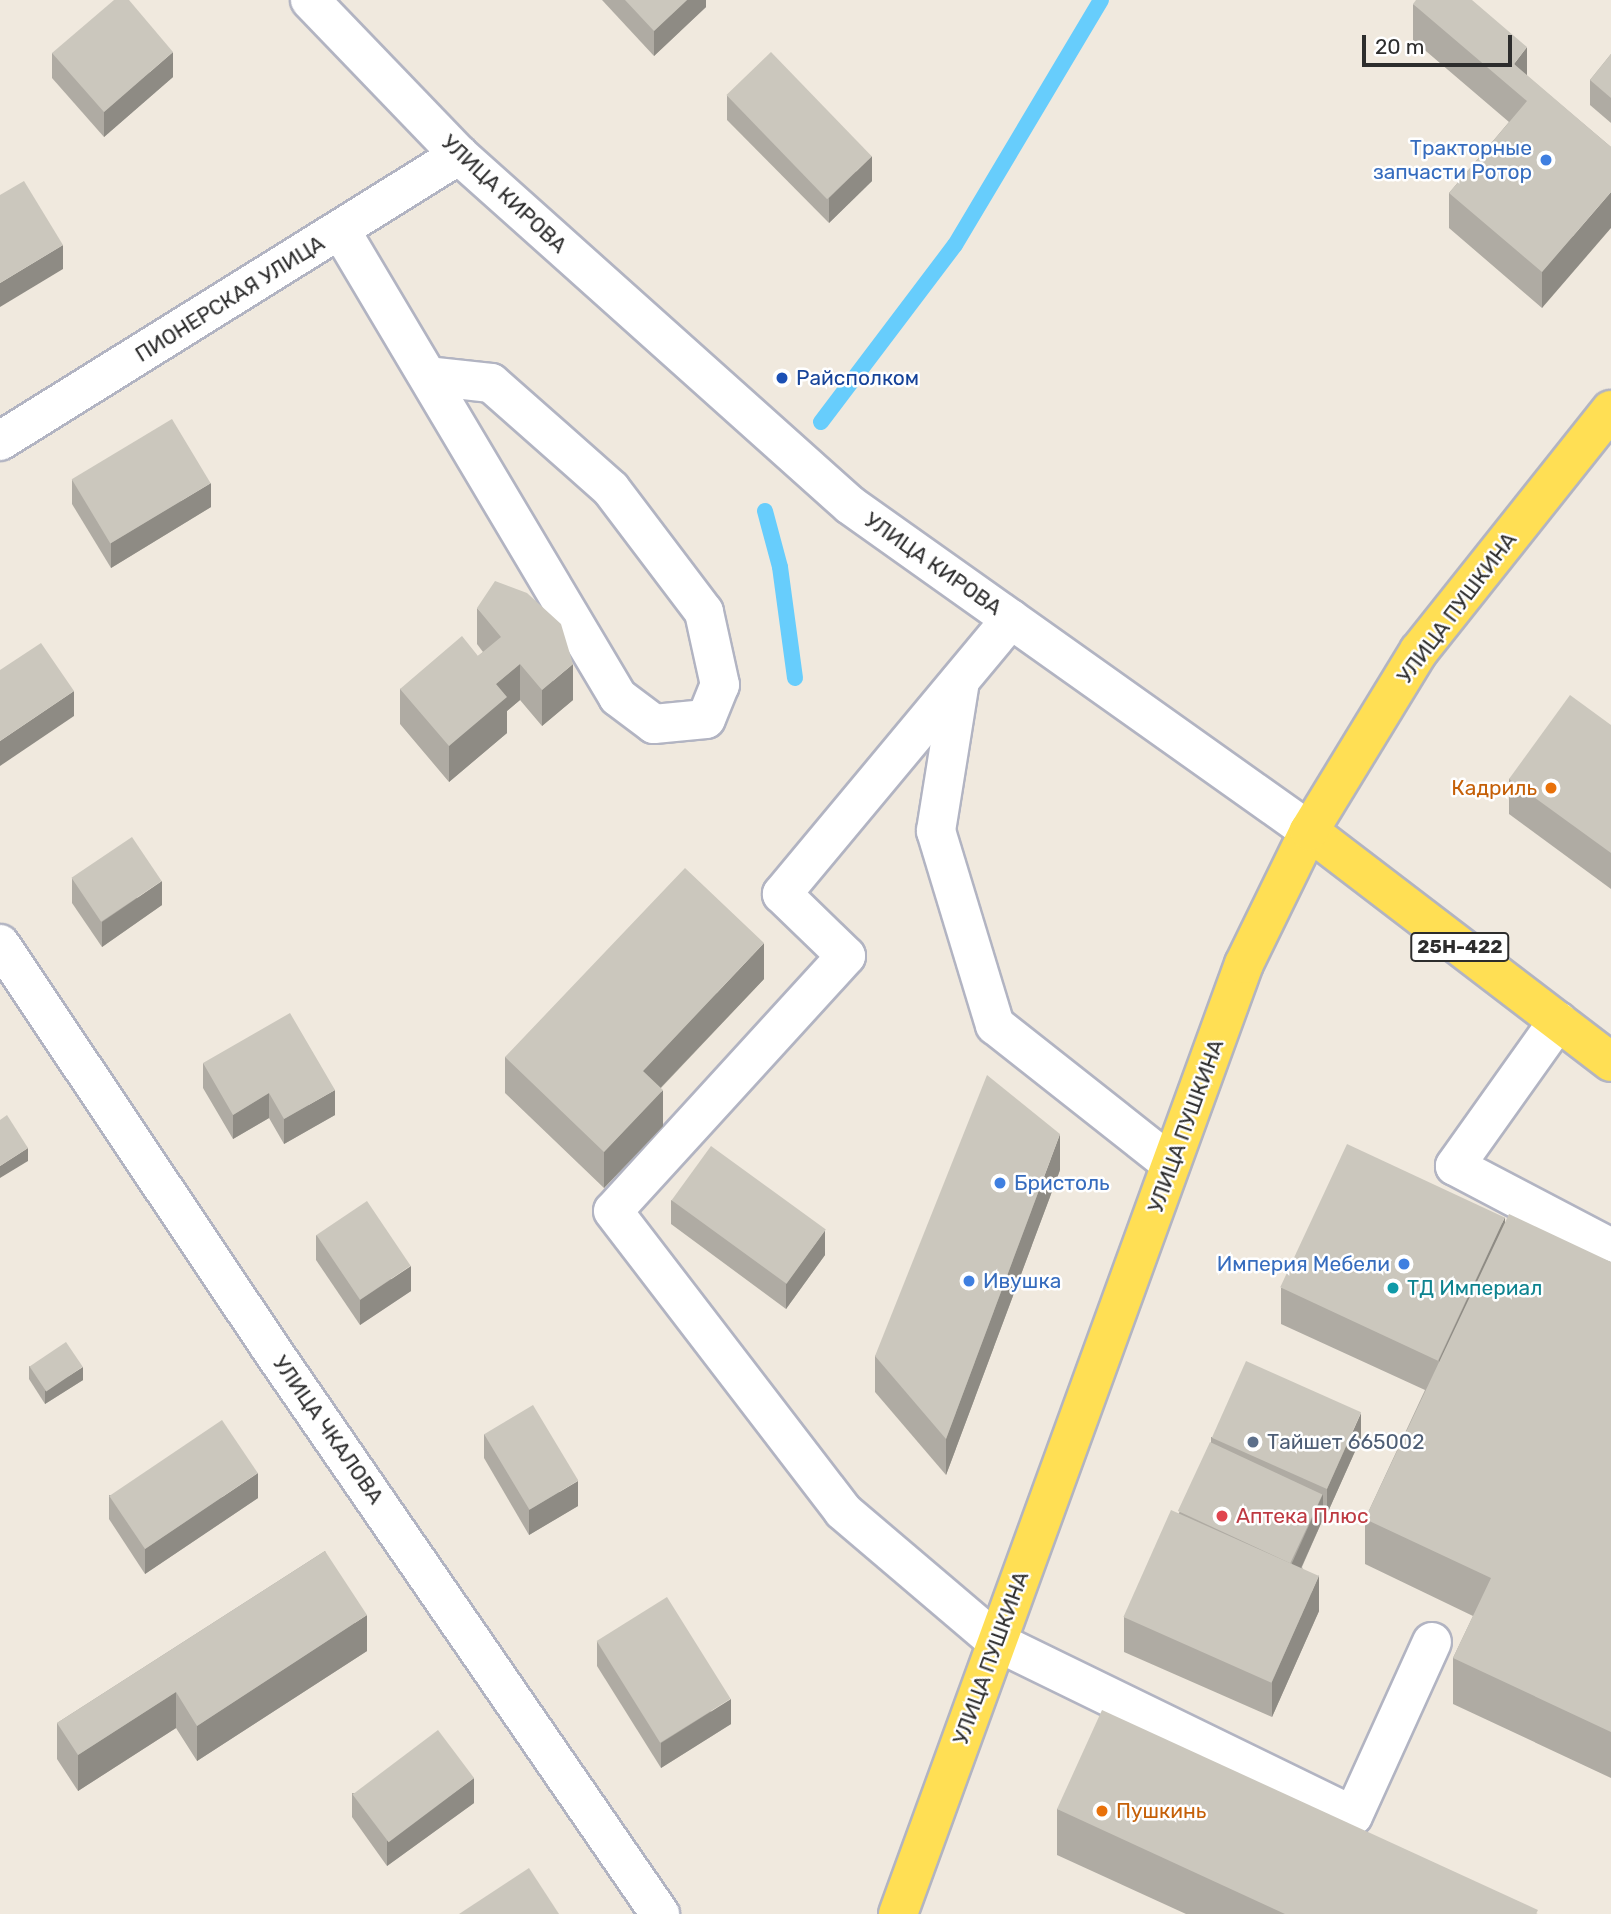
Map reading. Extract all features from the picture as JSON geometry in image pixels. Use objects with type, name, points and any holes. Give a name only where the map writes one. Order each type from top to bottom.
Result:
[{"type":"main road","name":"УЛИЦА ПУШКИНА","points":[[898,1914],[1244,964],[1309,831],[1419,652],[1611,410]]},
{"type":"main road","name":"УЛИЦА КИРОВА","points":[[1309,831],[1611,1062]]},
{"type":"street","name":"УЛИЦА КИРОВА","points":[[310,0],[459,155],[850,505],[1309,831]]},
{"type":"street","name":"ПИОНЕРСКАЯ УЛИЦА","points":[[0,441],[341,231],[459,155]]},
{"type":"street","points":[[341,231],[618,697],[654,724],[706,719],[720,685],[704,612],[611,489],[491,383],[428,376]]},
{"type":"street","points":[[1011,619],[782,894],[846,956],[613,1211],[843,1511],[997,1642],[1353,1816],[1432,1642]]},
{"type":"street","points":[[961,679],[936,831],[995,1025],[1171,1164]]},
{"type":"street","name":"УЛИЦА ЧКАЛОВА","points":[[0,944],[269,1346],[660,1914]]},
{"type":"street","points":[[1558,1021],[1455,1166],[1611,1248]]},
{"type":"building","points":[[114,0],[129,0],[173,52],[104,112],[52,53]]},
{"type":"building","points":[[625,0],[687,0],[654,31]]},
{"type":"building","points":[[1416,0],[1472,0],[1527,47],[1514,64],[1611,147],[1611,192],[1542,272],[1449,193],[1527,101],[1413,4]]},
{"type":"building","points":[[771,52],[872,156],[827,199],[726,95]]},
{"type":"building","points":[[1611,54],[1611,98],[1590,80]]},
{"type":"building","points":[[24,181],[63,245],[0,283],[0,195]]},
{"type":"building","points":[[172,419],[211,483],[110,544],[72,479]]},
{"type":"building","points":[[495,581],[527,593],[561,624],[573,664],[542,690],[520,664],[496,684],[507,697],[449,746],[400,689],[462,636],[478,656],[501,637],[477,608]]},
{"type":"building","points":[[41,643],[74,691],[0,741],[0,670]]},
{"type":"building","points":[[1570,695],[1611,725],[1611,853],[1509,779]]},
{"type":"building","points":[[132,837],[162,881],[101,922],[71,878]]},
{"type":"building","points":[[685,868],[764,943],[643,1071],[663,1090],[604,1152],[505,1057]]},
{"type":"building","points":[[290,1013],[335,1090],[284,1119],[269,1093],[233,1115],[203,1063]]},
{"type":"building","name":"Ивушка","points":[[987,1075],[1060,1134],[946,1439],[875,1356]]},
{"type":"building","points":[[7,1115],[28,1148],[0,1166],[0,1120]]},
{"type":"building","name":"ТД Империал","points":[[1347,1144],[1505,1218],[1438,1361],[1280,1287]]},
{"type":"building","points":[[711,1146],[826,1229],[786,1284],[672,1200]]},
{"type":"building","points":[[367,1201],[411,1266],[360,1300],[316,1235]]},
{"type":"building","points":[[1509,1214],[1611,1262],[1611,1732],[1453,1658],[1491,1578],[1365,1519]]},
{"type":"building","points":[[66,1342],[83,1367],[46,1391],[30,1367]]},
{"type":"building","points":[[1246,1361],[1361,1412],[1327,1489],[1212,1438]]},
{"type":"building","points":[[533,1405],[578,1480],[529,1510],[484,1434]]},
{"type":"building","points":[[222,1420],[258,1473],[145,1549],[109,1496]]},
{"type":"building","points":[[1210,1442],[1322,1494],[1290,1563],[1178,1511]]},
{"type":"building","points":[[1171,1510],[1319,1576],[1271,1683],[1123,1617]]},
{"type":"building","points":[[325,1551],[367,1615],[197,1726],[176,1692],[78,1755],[57,1723]]},
{"type":"building","points":[[667,1597],[731,1699],[660,1743],[597,1641]]},
{"type":"building","points":[[1102,1710],[1538,1910],[1536,1914],[1285,1914],[1057,1809]]},
{"type":"building","points":[[438,1730],[474,1778],[389,1842],[353,1794]]},
{"type":"building","points":[[529,1868],[559,1914],[459,1914]]},
{"type":"waterway","points":[[821,422],[955,245],[1101,0]]},
{"type":"waterway","points":[[765,511],[780,567],[795,678]]},
{"type":"place","name":"Тракторные запчасти Ротор","points":[[1546,160]]},
{"type":"place","name":"Райсполком","points":[[782,378]]},
{"type":"place","name":"Кадриль","points":[[1551,788]]},
{"type":"place","name":"Бристоль","points":[[1000,1183]]},
{"type":"place","name":"Империя Мебели","points":[[1404,1264]]},
{"type":"place","name":"Ивушка","points":[[969,1281]]},
{"type":"place","name":"ТД Империал","points":[[1393,1288]]},
{"type":"place","name":"Тайшет 665002","points":[[1253,1442]]},
{"type":"place","name":"Аптека Плюс","points":[[1222,1516]]},
{"type":"place","name":"Пушкинь","points":[[1102,1811]]}]
